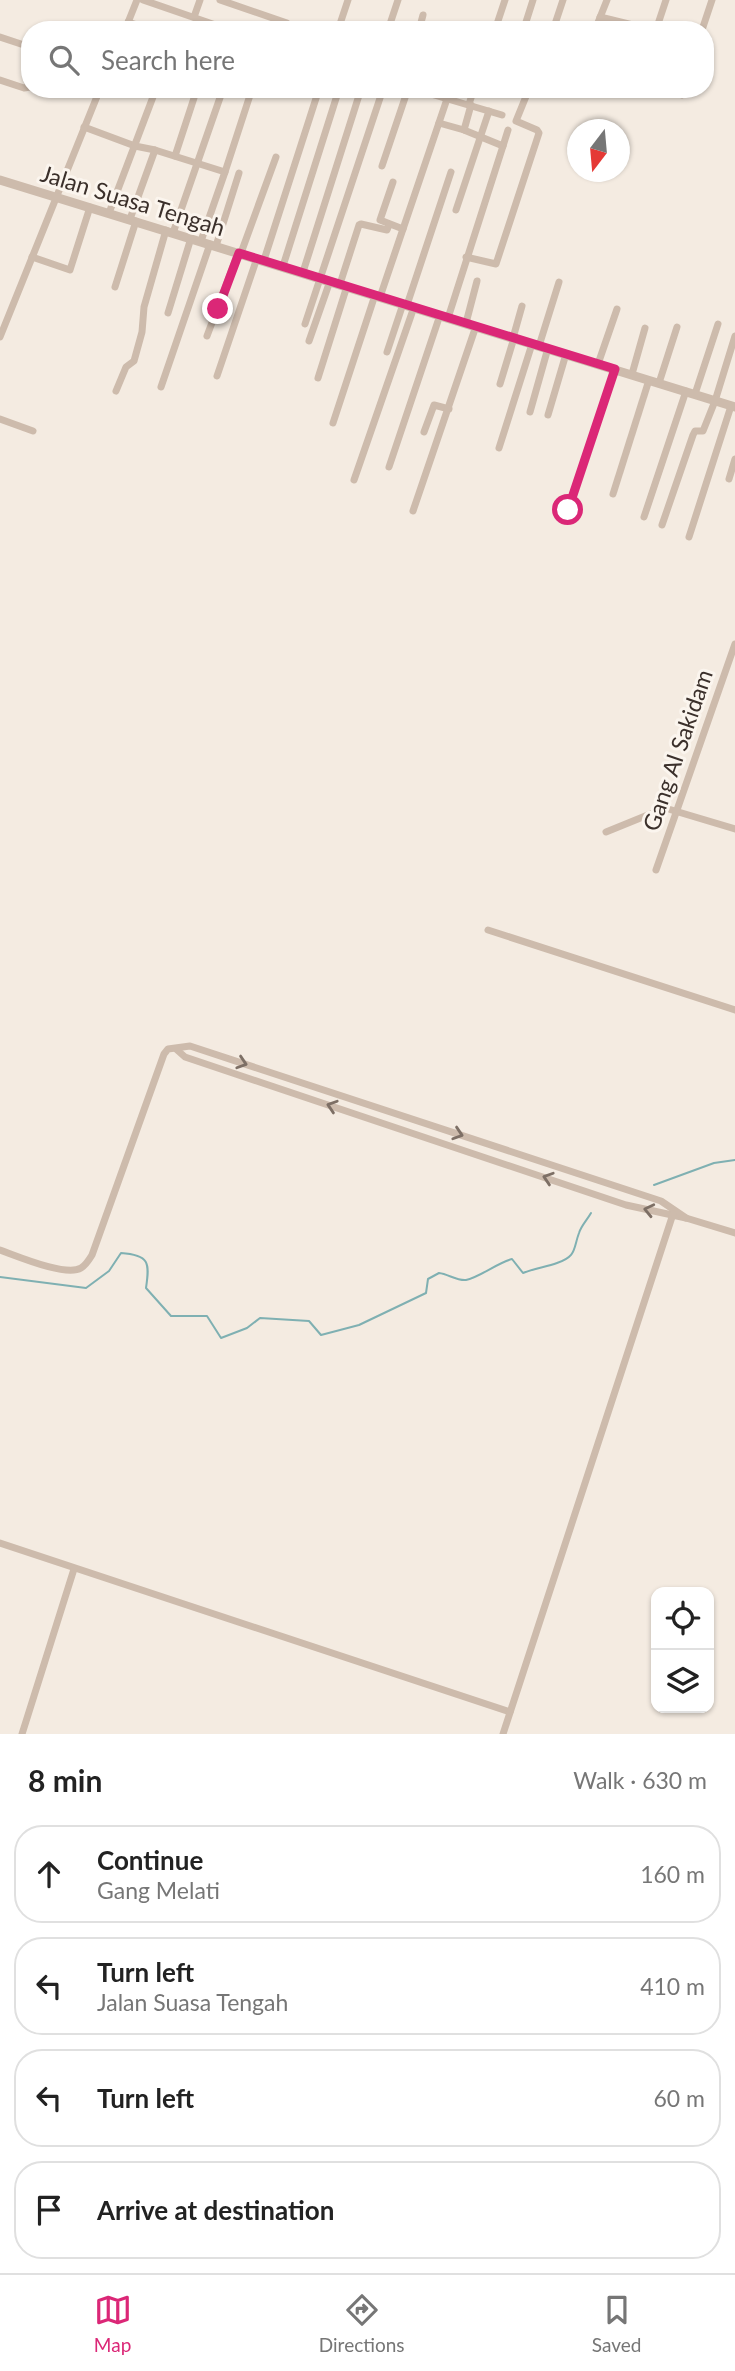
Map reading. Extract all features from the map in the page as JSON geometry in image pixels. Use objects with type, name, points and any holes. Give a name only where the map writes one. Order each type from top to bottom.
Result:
[{"type":"street","points":[[129,21],[137,0]]},
{"type":"street","points":[[143,0],[205,21]]},
{"type":"street","points":[[194,17],[200,0]]},
{"type":"street","points":[[220,0],[281,21]]},
{"type":"street","points":[[341,21],[348,0]]},
{"type":"street","points":[[391,21],[398,0]]},
{"type":"street","points":[[498,21],[505,0]]},
{"type":"street","points":[[526,21],[533,0]]},
{"type":"street","points":[[556,21],[563,0]]},
{"type":"street","points":[[598,21],[607,0]]},
{"type":"street","points":[[659,21],[666,0]]},
{"type":"street","points":[[705,21],[712,0]]},
{"type":"street","points":[[421,21],[423,15]]},
{"type":"street","points":[[600,16],[619,21]]},
{"type":"street","points":[[0,37],[21,44]]},
{"type":"street","points":[[0,80],[21,87]]},
{"type":"street","points":[[0,337],[96,98]]},
{"type":"street","points":[[109,213],[153,98]]},
{"type":"street","points":[[175,156],[194,98]]},
{"type":"street","points":[[116,391],[124,370],[134,361],[142,332],[144,307],[220,98]]},
{"type":"street","points":[[161,387],[249,98]]},
{"type":"street","points":[[217,376],[316,98]]},
{"type":"street","points":[[283,266],[336,98]]},
{"type":"street","points":[[303,272],[358,98]]},
{"type":"street","points":[[318,378],[334,282],[381,98]]},
{"type":"street","points":[[382,166],[405,98]]},
{"type":"street","points":[[464,130],[472,98]]},
{"type":"street","points":[[466,257],[496,264],[539,133],[516,121],[525,98]]},
{"type":"street","points":[[333,423],[447,99],[502,115]]},
{"type":"street","points":[[456,210],[489,111]]},
{"type":"street","points":[[439,123],[503,146]]},
{"type":"street","points":[[84,127],[135,146],[225,172]]},
{"type":"street","points":[[389,467],[466,257],[508,130]]},
{"type":"street","points":[[115,287],[155,150]]},
{"type":"street","points":[[207,336],[276,157]]},
{"type":"street","points":[[354,480],[451,172]]},
{"type":"street","points":[[168,313],[239,173]]},
{"type":"street","name":"Jalan Suasa Tengah","points":[[0,180],[733,407]]},
{"type":"street","points":[[393,182],[380,220],[403,229]]},
{"type":"street","points":[[34,258],[72,269],[90,207]]},
{"type":"street","points":[[309,341],[359,225],[361,223],[387,230],[389,225]]},
{"type":"street","points":[[466,323],[477,281]]},
{"type":"street","points":[[305,324],[334,282]]},
{"type":"street","points":[[499,448],[540,346],[559,282]]},
{"type":"street","points":[[387,352],[408,305]]},
{"type":"street","points":[[500,384],[522,306]]},
{"type":"street","points":[[598,364],[617,309]]},
{"type":"street","points":[[644,517],[718,324]]},
{"type":"street","points":[[414,511],[476,326]]},
{"type":"street","points":[[613,494],[654,381],[677,327]]},
{"type":"street","points":[[632,374],[645,328]]},
{"type":"street","points":[[662,525],[693,435],[703,431],[715,401],[735,336]]},
{"type":"street","points":[[530,412],[540,346]]},
{"type":"street","points":[[548,415],[566,354]]},
{"type":"street","points":[[574,514],[568,509],[615,369]]},
{"type":"street","points":[[424,432],[434,405],[449,409]]},
{"type":"street","points":[[689,537],[733,407]]},
{"type":"street","points":[[0,419],[33,431]]},
{"type":"street","points":[[729,479],[735,459]]},
{"type":"street","name":"Gang Al Sakidam","points":[[656,870],[735,644]]},
{"type":"street","points":[[606,832],[663,808],[735,829]]},
{"type":"street","points":[[488,930],[735,1010]]},
{"type":"street","points":[[0,1250],[64,1270],[76,1270],[87,1264],[164,1054],[168,1049],[190,1046],[661,1201],[673,1212]]},
{"type":"street","points":[[176,1049],[185,1057],[626,1205],[673,1212],[735,1233]]},
{"type":"street","points":[[503,1734],[673,1212]]},
{"type":"street","points":[[0,1543],[510,1712]]},
{"type":"street","points":[[22,1734],[74,1569]]},
{"type":"waterway","points":[[654,1185],[714,1163],[735,1160]]},
{"type":"waterway","points":[[0,1277],[86,1288],[109,1271],[121,1253],[130,1254],[146,1262],[146,1288],[171,1316],[207,1316],[221,1338],[247,1328],[260,1318],[309,1321],[321,1335],[359,1325],[426,1293],[428,1279],[439,1273],[466,1280],[512,1259],[523,1273],[568,1258],[591,1213]]},
{"type":"route","points":[[218,309],[239,253],[615,369],[568,510]]}]
